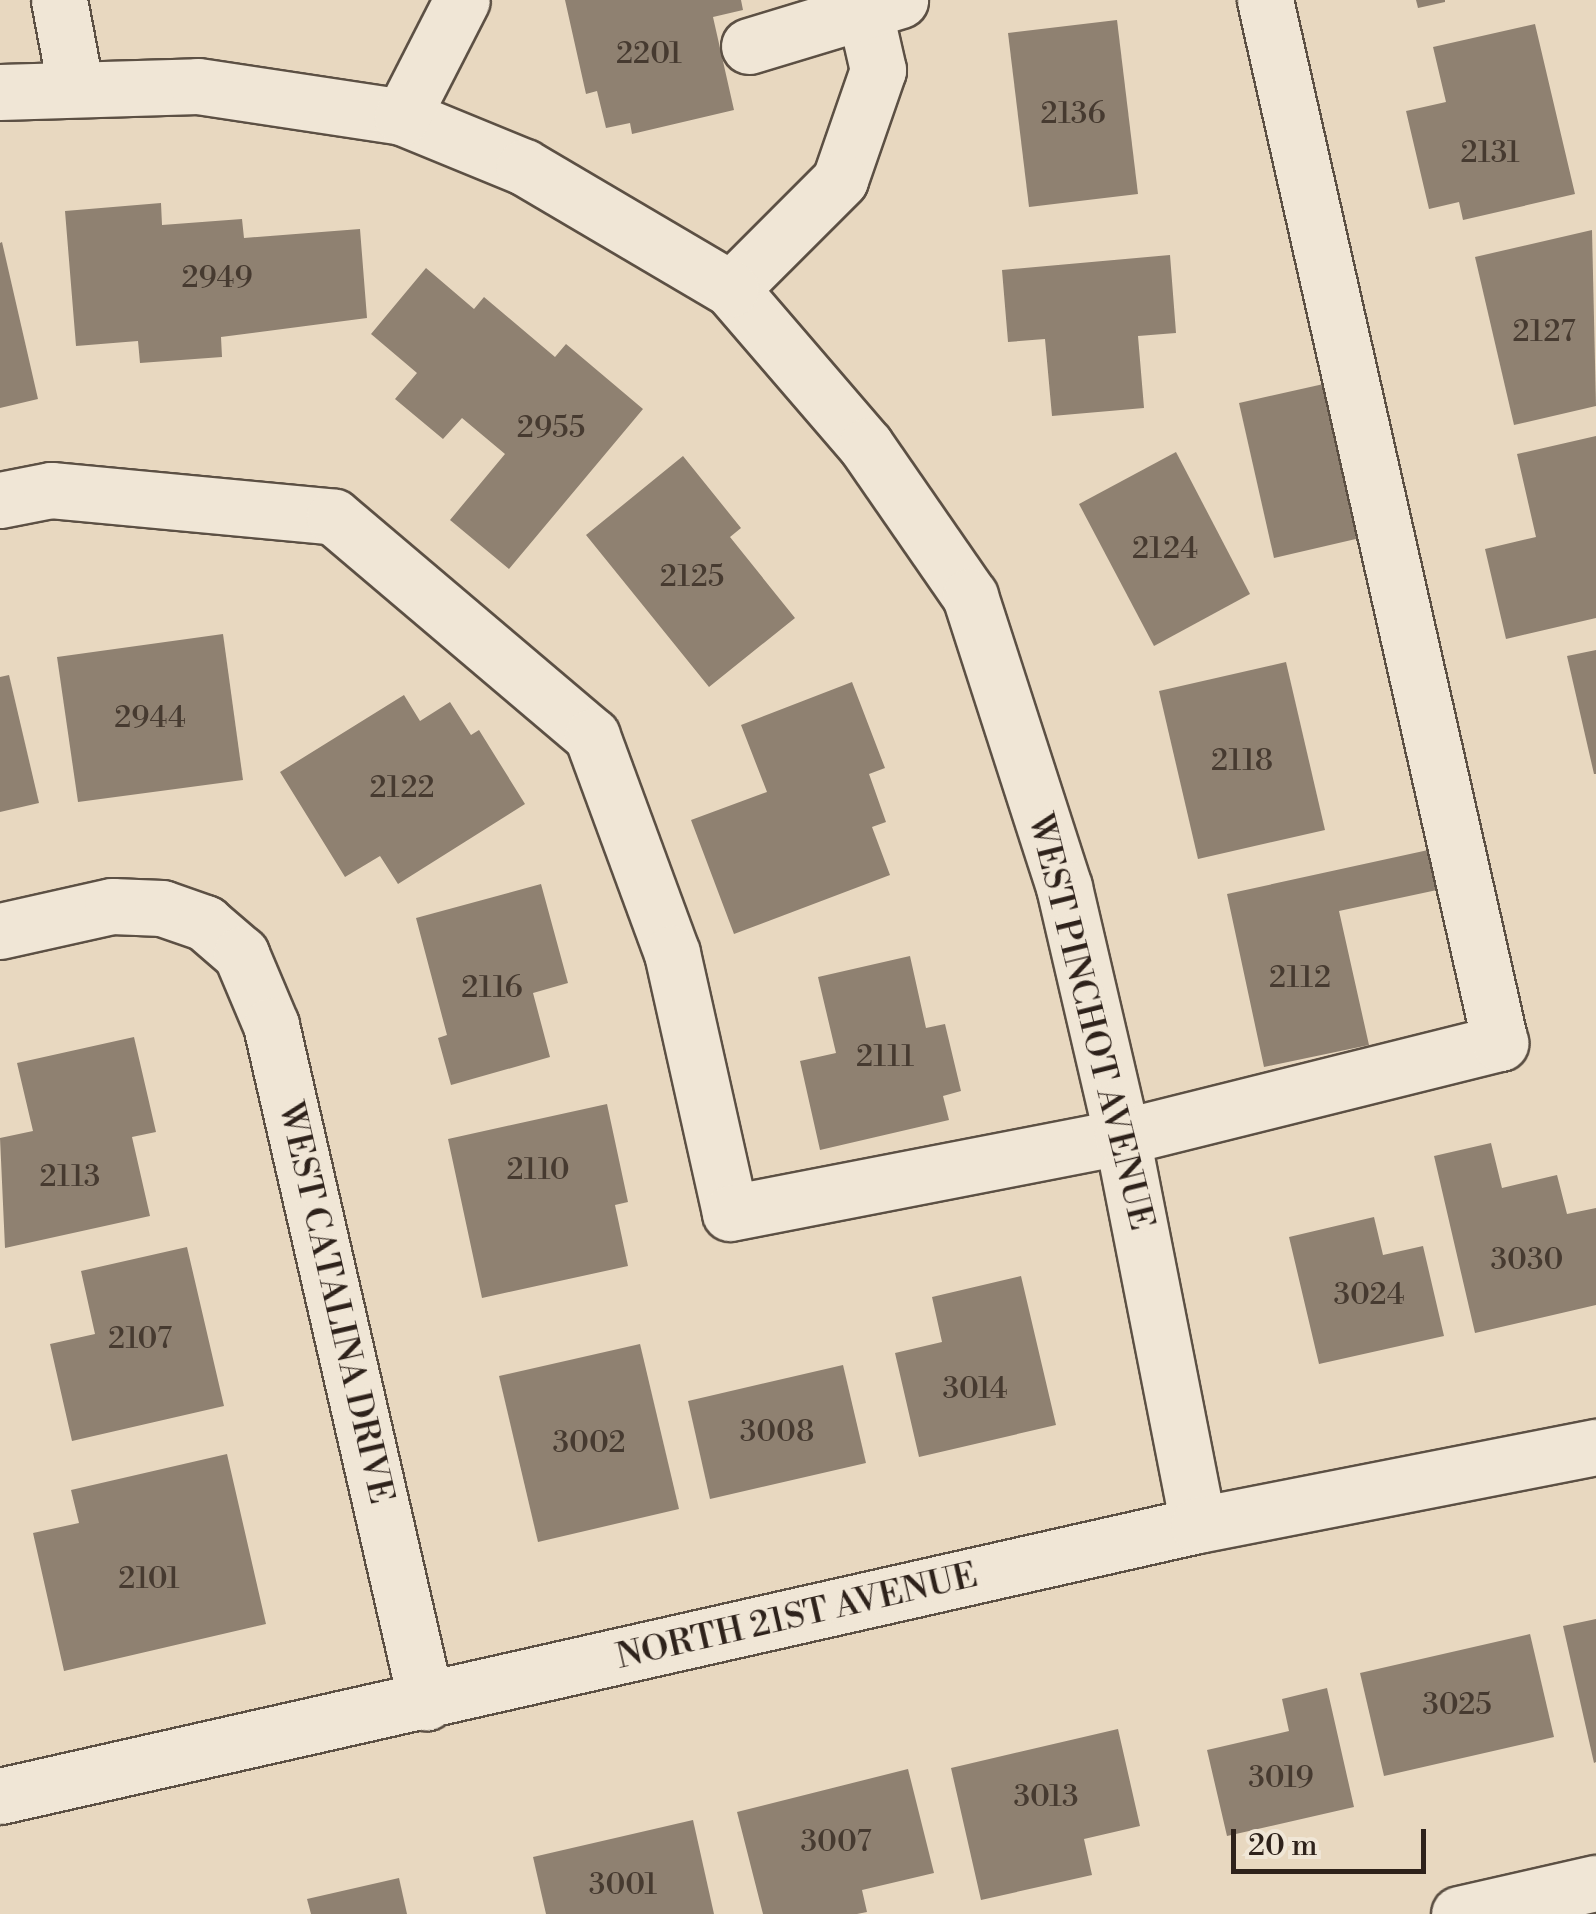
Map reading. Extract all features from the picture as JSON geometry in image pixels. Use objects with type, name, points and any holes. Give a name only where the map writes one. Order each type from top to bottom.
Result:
[{"type":"street","points":[[58,0],[75,85]]},
{"type":"street","points":[[402,116],[462,0]]},
{"type":"street","points":[[0,500],[51,490],[334,517],[592,736],[672,953],[730,1213],[1122,1137],[1500,1043],[1264,0]]},
{"type":"street","points":[[731,288],[840,180],[878,70],[875,4],[750,46]]},
{"type":"street","name":"WEST PINCHOT AVENUE","points":[[0,92],[75,85],[198,86],[402,116],[524,168],[731,288],[866,446],[970,596],[1064,886],[1122,1137],[1198,1525]]},
{"type":"street","name":"WEST CATALINA DRIVE","points":[[0,930],[112,906],[162,908],[205,923],[241,954],[271,1025],[426,1702]]},
{"type":"street","name":"NORTH 21ST AVENUE","points":[[0,1796],[1198,1525],[1596,1447]]},
{"type":"street","points":[[1460,1914],[1596,1884]]},
{"type":"building","points":[[565,0],[741,0],[743,10],[713,17],[734,110],[632,134],[630,123],[606,128],[597,91],[586,94]]},
{"type":"building","points":[[1416,0],[1445,0],[1445,2],[1418,8]]},
{"type":"building","points":[[1117,20],[1138,194],[1029,207],[1008,33]]},
{"type":"building","points":[[1535,24],[1575,194],[1463,220],[1459,202],[1429,209],[1406,111],[1446,102],[1433,47]]},
{"type":"building","points":[[161,203],[162,225],[242,219],[244,238],[360,229],[367,318],[221,337],[222,357],[140,363],[138,341],[76,346],[65,211]]},
{"type":"building","points":[[1592,230],[1596,406],[1514,425],[1475,257]]},
{"type":"building","points":[[0,243],[38,399],[0,408]]},
{"type":"building","points":[[1170,255],[1176,333],[1138,336],[1144,408],[1052,416],[1045,339],[1008,342],[1002,270]]},
{"type":"building","points":[[426,268],[474,309],[484,297],[555,357],[566,344],[643,409],[509,569],[450,520],[505,454],[462,418],[443,439],[395,399],[417,373],[371,334]]},
{"type":"building","points":[[1337,381],[1373,535],[1274,558],[1239,403]]},
{"type":"building","points":[[1596,436],[1596,618],[1506,639],[1485,549],[1536,537],[1517,454]]},
{"type":"building","points":[[1176,452],[1250,594],[1154,646],[1079,504]]},
{"type":"building","points":[[683,456],[741,528],[730,537],[795,618],[709,687],[586,535]]},
{"type":"building","points":[[223,634],[243,780],[78,802],[57,657]]},
{"type":"building","points":[[1596,650],[1596,774],[1594,774],[1567,656]]},
{"type":"building","points":[[1286,662],[1325,830],[1198,859],[1159,691]]},
{"type":"building","points":[[9,675],[39,803],[0,812],[0,677]]},
{"type":"building","points":[[852,682],[885,768],[869,774],[886,822],[872,827],[890,875],[734,934],[691,820],[767,792],[741,725]]},
{"type":"building","points":[[404,695],[420,721],[450,702],[471,735],[479,730],[525,804],[398,884],[380,856],[345,877],[280,772]]},
{"type":"building","points":[[1442,847],[1451,887],[1339,911],[1369,1045],[1264,1067],[1227,894]]},
{"type":"building","points":[[541,884],[568,983],[533,993],[550,1057],[451,1085],[438,1038],[447,1035],[416,918]]},
{"type":"building","points":[[910,956],[926,1028],[945,1024],[961,1091],[943,1096],[949,1120],[820,1150],[800,1061],[836,1053],[818,977]]},
{"type":"building","points":[[134,1037],[156,1132],[132,1137],[150,1216],[5,1248],[0,1138],[33,1131],[17,1063]]},
{"type":"building","points":[[607,1104],[628,1202],[615,1205],[628,1266],[482,1298],[448,1139]]},
{"type":"building","points":[[1491,1143],[1502,1188],[1557,1175],[1567,1214],[1596,1208],[1596,1305],[1475,1333],[1434,1156]]},
{"type":"building","points":[[1374,1217],[1383,1255],[1423,1246],[1444,1336],[1319,1364],[1289,1237]]},
{"type":"building","points":[[187,1247],[224,1406],[72,1441],[50,1344],[95,1334],[81,1271]]},
{"type":"building","points":[[1021,1276],[1056,1425],[919,1457],[895,1353],[942,1342],[932,1297]]},
{"type":"building","points":[[640,1344],[679,1509],[538,1542],[499,1376]]},
{"type":"building","points":[[843,1365],[866,1463],[710,1499],[688,1401]]},
{"type":"building","points":[[227,1454],[266,1624],[64,1671],[33,1533],[79,1523],[71,1490]]},
{"type":"building","points":[[1596,1619],[1596,1762],[1594,1763],[1563,1626]]},
{"type":"building","points":[[1530,1634],[1554,1737],[1384,1776],[1360,1673]]},
{"type":"building","points":[[1327,1688],[1354,1807],[1227,1836],[1207,1750],[1289,1731],[1282,1699]]},
{"type":"building","points":[[1118,1729],[1140,1826],[1084,1839],[1092,1875],[981,1900],[951,1768]]},
{"type":"building","points":[[908,1769],[934,1873],[862,1890],[867,1912],[763,1914],[737,1812]]},
{"type":"building","points":[[693,1820],[714,1914],[546,1914],[533,1857]]},
{"type":"building","points":[[399,1878],[407,1914],[311,1914],[307,1899]]}]
